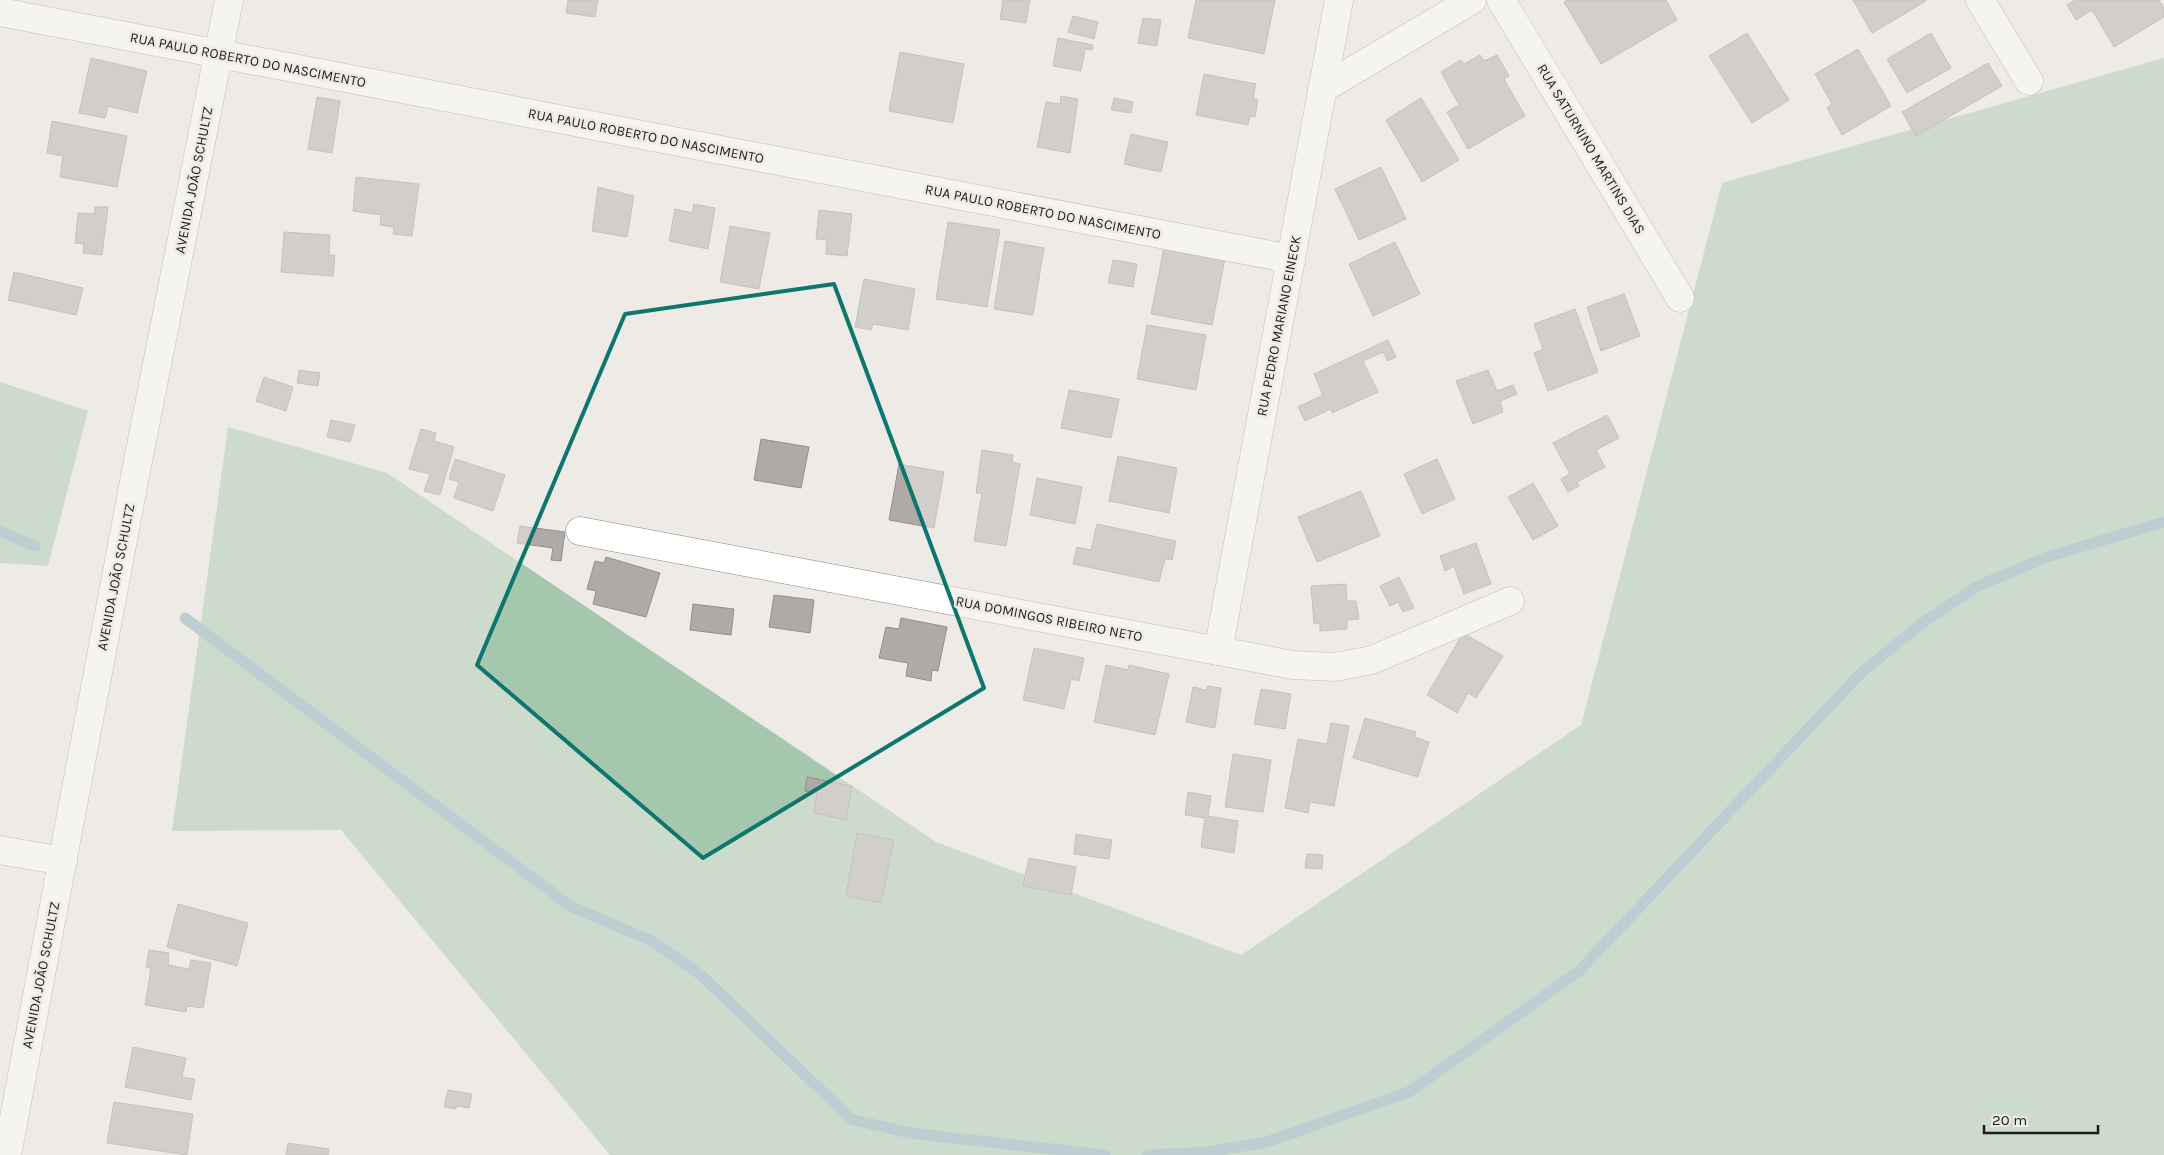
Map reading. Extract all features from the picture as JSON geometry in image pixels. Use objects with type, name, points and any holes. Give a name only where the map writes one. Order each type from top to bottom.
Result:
[{"type":"street","name":"AVENIDA JOÃO SCHULTZ","points":[[7,1155],[135,476],[230,0]]},
{"type":"street","name":"RUA PEDRO MARIANO EINECK","points":[[1218,651],[1339,0]]},
{"type":"street","points":[[1322,89],[1472,0]]},
{"type":"street","name":"RUA SATURNINO MARTINS DIAS","points":[[1501,0],[1680,298]]},
{"type":"street","points":[[1980,0],[2029,81]]},
{"type":"street","name":"RUA PAULO ROBERTO DO NASCIMENTO","points":[[0,12],[1291,259]]},
{"type":"street","name":"RUA DOMINGOS RIBEIRO NETO","points":[[580,530],[1293,665],[1335,668],[1372,660],[1510,601]]},
{"type":"street","points":[[0,850],[63,861]]},
{"type":"highlighted area","points":[[834,284],[984,688],[703,858],[477,665],[625,314]]},
{"type":"green space","points":[[2164,58],[2164,1155],[610,1155],[341,830],[172,831],[228,427],[387,473],[936,842],[1241,955],[1581,725],[1722,183]]},
{"type":"green space","points":[[0,382],[88,411],[48,566],[0,563]]},
{"type":"building","points":[[568,0],[598,0],[595,17],[566,13]]},
{"type":"building","points":[[1003,0],[1030,0],[1026,23],[1000,19]]},
{"type":"building","points":[[1196,0],[1275,0],[1264,54],[1188,38]]},
{"type":"building","points":[[1567,0],[1666,0],[1677,20],[1601,64],[1564,2]]},
{"type":"building","points":[[1853,0],[1925,0],[1926,1],[1872,33]]},
{"type":"building","points":[[2075,0],[2159,0],[2164,9],[2164,17],[2114,47],[2092,10],[2076,20],[2067,5]]},
{"type":"building","points":[[1073,16],[1098,22],[1094,39],[1068,32]]},
{"type":"building","points":[[1143,18],[1161,20],[1157,46],[1138,43]]},
{"type":"building","points":[[1747,33],[1789,100],[1752,123],[1709,56]]},
{"type":"building","points":[[1931,33],[1951,68],[1907,93],[1887,59]]},
{"type":"building","points":[[1058,38],[1093,45],[1092,50],[1085,49],[1081,71],[1053,66]]},
{"type":"building","points":[[1858,49],[1891,106],[1842,135],[1827,108],[1832,104],[1815,74]]},
{"type":"building","points":[[900,52],[964,64],[953,123],[889,111]]},
{"type":"building","points":[[1480,55],[1484,61],[1497,55],[1509,76],[1504,79],[1525,116],[1468,149],[1447,112],[1459,105],[1441,72],[1461,60],[1464,64]]},
{"type":"building","points":[[91,58],[147,71],[137,113],[108,106],[105,118],[79,113]]},
{"type":"building","points":[[1988,63],[2002,86],[1916,136],[1902,112]]},
{"type":"building","points":[[1204,74],[1256,84],[1253,98],[1258,100],[1255,117],[1250,116],[1248,125],[1196,115]]},
{"type":"building","points":[[1061,96],[1078,99],[1070,153],[1037,147],[1046,102],[1060,104]]},
{"type":"building","points":[[317,97],[340,101],[332,153],[308,149]]},
{"type":"building","points":[[1114,98],[1133,102],[1131,113],[1111,110]]},
{"type":"building","points":[[1421,98],[1459,160],[1422,182],[1386,120]]},
{"type":"building","points":[[52,121],[127,136],[117,187],[60,177],[63,156],[47,153]]},
{"type":"building","points":[[1131,134],[1168,142],[1161,172],[1124,164]]},
{"type":"building","points":[[1381,167],[1406,219],[1359,240],[1335,189]]},
{"type":"building","points":[[356,177],[419,184],[412,236],[393,234],[394,227],[380,225],[381,215],[353,211]]},
{"type":"building","points":[[598,187],[634,196],[627,237],[592,231]]},
{"type":"building","points":[[694,204],[715,208],[708,249],[669,241],[675,209],[692,213]]},
{"type":"building","points":[[95,207],[108,207],[102,255],[83,253],[84,244],[75,243],[78,213],[94,214]]},
{"type":"building","points":[[819,210],[852,214],[847,256],[826,254],[827,240],[816,239]]},
{"type":"building","points":[[948,222],[1000,230],[987,307],[936,299]]},
{"type":"building","points":[[730,226],[770,233],[759,289],[720,282]]},
{"type":"building","points":[[284,232],[330,235],[329,255],[335,255],[333,276],[281,272]]},
{"type":"building","points":[[1005,241],[1044,248],[1033,315],[994,309]]},
{"type":"building","points":[[1395,242],[1420,294],[1373,316],[1349,264]]},
{"type":"building","points":[[1164,247],[1225,259],[1212,325],[1151,314]]},
{"type":"building","points":[[1113,260],[1137,264],[1133,287],[1108,283]]},
{"type":"building","points":[[14,272],[83,288],[76,315],[8,300]]},
{"type":"building","points":[[864,279],[915,289],[908,330],[873,324],[871,330],[855,327]]},
{"type":"building","points":[[1624,294],[1640,336],[1601,351],[1587,307]]},
{"type":"building","points":[[1575,309],[1598,372],[1548,391],[1534,353],[1543,349],[1534,324]]},
{"type":"building","points":[[1147,325],[1206,335],[1196,390],[1137,379]]},
{"type":"building","points":[[1388,340],[1396,357],[1388,361],[1383,352],[1363,361],[1378,392],[1332,413],[1331,409],[1305,421],[1298,407],[1323,395],[1314,374]]},
{"type":"building","points":[[299,370],[320,373],[318,386],[297,383]]},
{"type":"building","points":[[1488,370],[1497,391],[1513,385],[1517,394],[1500,401],[1503,412],[1473,424],[1456,381]]},
{"type":"building","points":[[264,377],[293,387],[286,411],[256,401]]},
{"type":"building","points":[[1069,390],[1119,399],[1111,438],[1061,428]]},
{"type":"building","points":[[1607,415],[1619,438],[1596,450],[1605,467],[1577,482],[1579,486],[1568,492],[1561,479],[1570,474],[1553,443]]},
{"type":"building","points":[[331,420],[355,425],[350,442],[327,437]]},
{"type":"building","points":[[421,429],[436,433],[434,441],[454,447],[440,495],[424,491],[430,474],[409,469]]},
{"type":"building","points":[[761,439],[809,447],[801,488],[754,480]]},
{"type":"building","points":[[982,450],[1013,455],[1012,462],[1020,464],[1006,546],[974,541],[982,493],[976,493]]},
{"type":"building","points":[[1118,456],[1177,468],[1169,513],[1109,501]]},
{"type":"building","points":[[455,459],[505,475],[493,511],[454,498],[459,482],[449,479]]},
{"type":"building","points":[[1437,459],[1455,499],[1422,514],[1404,474]]},
{"type":"building","points":[[899,464],[944,472],[934,528],[889,520]]},
{"type":"building","points":[[1037,478],[1082,487],[1075,524],[1030,515]]},
{"type":"building","points":[[1533,483],[1558,526],[1533,540],[1508,497]]},
{"type":"building","points":[[1361,491],[1380,536],[1317,562],[1298,517]]},
{"type":"building","points":[[1097,524],[1176,541],[1172,560],[1165,559],[1159,582],[1073,564],[1077,547],[1091,550]]},
{"type":"building","points":[[520,526],[565,532],[561,561],[551,560],[553,548],[517,543]]},
{"type":"building","points":[[1476,543],[1491,584],[1464,594],[1454,566],[1445,571],[1440,556]]},
{"type":"building","points":[[606,557],[660,573],[646,617],[593,604],[596,591],[587,589],[595,561],[604,563]]},
{"type":"building","points":[[1399,577],[1414,608],[1403,612],[1398,602],[1390,606],[1380,586]]},
{"type":"building","points":[[1346,584],[1347,601],[1356,601],[1359,619],[1347,620],[1347,629],[1320,631],[1320,623],[1314,624],[1311,586]]},
{"type":"building","points":[[774,595],[814,600],[810,633],[769,627]]},
{"type":"building","points":[[693,604],[734,609],[731,635],[690,630]]},
{"type":"building","points":[[901,618],[947,627],[938,671],[932,670],[931,681],[906,676],[908,663],[879,658],[886,627],[899,629]]},
{"type":"building","points":[[1463,633],[1503,656],[1476,698],[1468,693],[1457,713],[1427,695]]},
{"type":"building","points":[[1034,648],[1084,658],[1079,681],[1071,679],[1064,709],[1023,700]]},
{"type":"building","points":[[1106,665],[1128,670],[1129,665],[1169,674],[1155,735],[1094,722]]},
{"type":"building","points":[[1208,686],[1221,688],[1215,728],[1186,722],[1193,687],[1206,690]]},
{"type":"building","points":[[1261,689],[1291,694],[1285,729],[1254,724]]},
{"type":"building","points":[[1365,718],[1416,732],[1414,737],[1429,742],[1418,777],[1353,758]]},
{"type":"building","points":[[1331,723],[1349,726],[1334,806],[1310,802],[1308,813],[1285,808],[1298,739],[1327,744]]},
{"type":"building","points":[[1233,754],[1271,760],[1263,812],[1225,807]]},
{"type":"building","points":[[807,777],[852,786],[846,820],[814,813],[817,793],[805,791]]},
{"type":"building","points":[[1188,792],[1211,796],[1208,816],[1238,821],[1234,853],[1201,847],[1205,818],[1185,815]]},
{"type":"building","points":[[857,833],[894,840],[881,903],[846,896]]},
{"type":"building","points":[[1076,834],[1112,840],[1109,859],[1074,854]]},
{"type":"building","points":[[1307,854],[1323,855],[1322,869],[1305,868]]},
{"type":"building","points":[[1029,858],[1076,867],[1071,895],[1023,886]]},
{"type":"building","points":[[178,904],[248,923],[237,966],[167,947]]},
{"type":"building","points":[[149,950],[169,953],[168,965],[189,969],[191,960],[211,963],[203,1008],[187,1006],[186,1012],[145,1005],[151,968],[146,967]]},
{"type":"building","points":[[133,1047],[186,1058],[182,1077],[195,1079],[191,1100],[125,1087]]},
{"type":"building","points":[[448,1090],[472,1094],[469,1108],[456,1106],[456,1109],[444,1107]]},
{"type":"building","points":[[114,1102],[193,1114],[187,1155],[107,1143]]},
{"type":"building","points":[[288,1143],[329,1149],[328,1155],[286,1155]]},
{"type":"waterway","points":[[1147,1155],[1208,1152],[1267,1142],[1409,1092],[1578,972],[1861,673],[1921,624],[1978,586],[2047,557],[2164,522]]},
{"type":"waterway","points":[[0,531],[35,546]]},
{"type":"waterway","points":[[185,618],[570,906],[652,941],[701,975],[851,1119],[909,1133],[1105,1155]]}]
